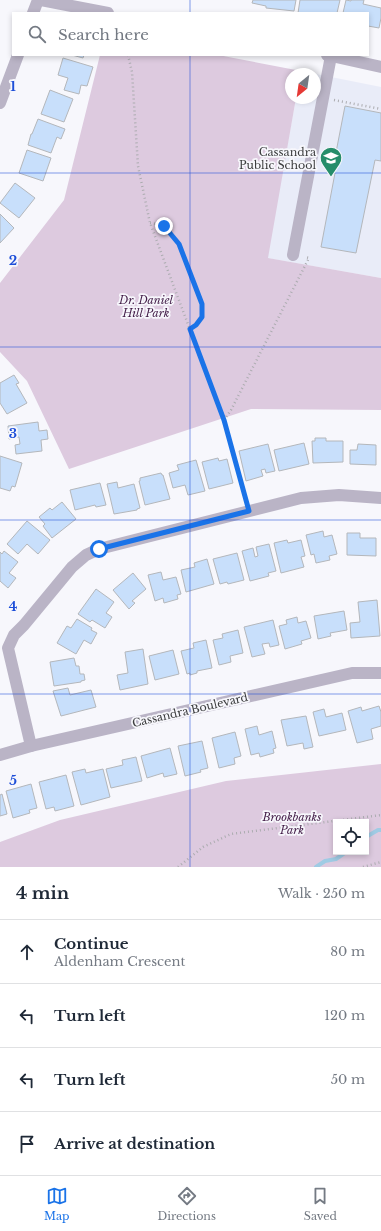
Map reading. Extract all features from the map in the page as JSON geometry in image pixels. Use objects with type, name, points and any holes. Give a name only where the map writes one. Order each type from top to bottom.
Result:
[{"type":"street","points":[[33,12],[38,0]]},
{"type":"street","points":[[41,0],[103,12]]},
{"type":"street","points":[[0,103],[18,56]]},
{"type":"street","points":[[293,255],[323,98],[329,56]]},
{"type":"street","points":[[333,56],[381,67]]},
{"type":"street","points":[[31,746],[8,648],[14,635],[72,567],[86,555],[99,549],[302,498],[326,495],[381,498]]},
{"type":"street","name":"Cassandra Boulevard","points":[[0,755],[31,746],[352,673],[381,673]]},
{"type":"path","points":[[128,56],[132,72],[138,166],[150,223],[224,420],[249,511]]},
{"type":"path","points":[[323,98],[381,109]]},
{"type":"path","points":[[150,223],[164,226],[179,244],[202,304],[202,317],[196,325],[190,329]]},
{"type":"path","points":[[224,420],[231,410],[309,258],[293,255]]},
{"type":"path","points":[[178,867],[203,847],[231,834],[381,815]]},
{"type":"path","points":[[363,867],[381,862]]},
{"type":"shaded area","name":"Cassandra Public School","points":[[321,75],[381,87],[381,278],[267,258],[295,104],[321,104]]},
{"type":"green space","name":"Dr. Daniel Hill Park","points":[[100,56],[223,56],[285,68],[285,104],[295,104],[268,258],[381,278],[381,410],[251,409],[69,469],[27,381],[0,352],[0,283],[64,200]]},
{"type":"green space","name":"Brookbanks Park","points":[[381,764],[381,867],[0,867],[0,842],[60,820],[226,781]]},
{"type":"building","points":[[253,0],[296,0],[294,11],[266,8],[266,6],[252,3]]},
{"type":"building","points":[[300,0],[340,0],[337,12],[298,12]]},
{"type":"building","points":[[346,0],[364,0],[363,4],[381,8],[379,28],[369,26],[369,12],[343,12]]},
{"type":"building","points":[[63,58],[93,67],[87,86],[81,85],[79,94],[64,90],[68,78],[58,75]]},
{"type":"building","points":[[50,90],[73,99],[64,122],[41,114]]},
{"type":"building","points":[[345,106],[381,113],[381,161],[375,160],[356,253],[321,247],[335,173],[332,173]]},
{"type":"building","points":[[38,119],[65,129],[61,139],[57,137],[51,153],[28,145]]},
{"type":"building","points":[[27,150],[51,158],[43,181],[19,173]]},
{"type":"building","points":[[15,183],[35,198],[19,218],[0,203]]},
{"type":"building","points":[[0,214],[14,228],[0,243]]},
{"type":"building","points":[[14,375],[19,383],[16,384],[27,403],[7,414],[0,403],[0,383]]},
{"type":"building","points":[[38,422],[39,431],[47,430],[48,439],[41,440],[42,451],[16,454],[15,445],[20,444],[19,437],[9,439],[8,426]]},
{"type":"building","points":[[315,438],[326,438],[326,441],[343,441],[343,462],[313,463],[312,441],[315,441]]},
{"type":"building","points":[[304,443],[309,464],[279,471],[274,450]]},
{"type":"building","points":[[268,444],[275,471],[266,473],[265,469],[261,470],[263,476],[246,481],[239,451]]},
{"type":"building","points":[[358,444],[376,445],[376,465],[350,464],[350,450],[357,450]]},
{"type":"building","points":[[0,456],[22,463],[15,487],[12,486],[10,491],[0,488]]},
{"type":"building","points":[[218,458],[219,461],[227,459],[233,483],[209,489],[202,462]]},
{"type":"building","points":[[196,460],[205,491],[188,495],[185,485],[173,488],[169,473],[179,470],[177,465]]},
{"type":"building","points":[[161,473],[163,475],[170,499],[145,505],[139,481],[140,478]]},
{"type":"building","points":[[117,482],[118,488],[134,484],[140,508],[137,510],[114,514],[107,484]]},
{"type":"building","points":[[100,483],[106,505],[96,507],[95,505],[75,510],[70,490]]},
{"type":"building","points":[[62,502],[76,519],[52,538],[43,526],[45,524],[39,517],[50,508],[52,510]]},
{"type":"building","points":[[27,521],[50,540],[38,554],[27,544],[18,554],[7,544]]},
{"type":"building","points":[[323,531],[324,537],[332,535],[337,554],[329,556],[330,560],[316,563],[314,554],[311,555],[306,535]]},
{"type":"building","points":[[347,533],[360,533],[360,538],[376,538],[376,556],[347,555]]},
{"type":"building","points":[[287,540],[288,543],[301,540],[305,556],[301,557],[304,567],[281,573],[274,543]]},
{"type":"building","points":[[269,544],[276,571],[268,573],[269,576],[250,581],[242,551],[253,548],[255,557],[258,556],[256,547]]},
{"type":"building","points":[[4,551],[18,562],[9,573],[16,578],[8,588],[0,581],[0,552],[2,554]]},
{"type":"building","points":[[237,553],[244,580],[228,584],[227,582],[220,584],[213,559]]},
{"type":"building","points":[[207,559],[214,584],[186,592],[181,570],[195,567],[194,563]]},
{"type":"building","points":[[161,572],[163,580],[176,577],[181,594],[177,595],[178,599],[164,603],[163,598],[155,601],[148,575]]},
{"type":"building","points":[[133,573],[146,589],[132,601],[135,603],[129,609],[113,590]]},
{"type":"building","points":[[96,589],[114,602],[106,613],[112,617],[105,628],[92,620],[90,622],[78,614]]},
{"type":"building","points":[[377,600],[380,636],[351,638],[350,623],[360,622],[358,602]]},
{"type":"building","points":[[344,611],[347,630],[330,633],[331,636],[318,639],[314,616]]},
{"type":"building","points":[[297,617],[298,623],[306,621],[311,638],[301,641],[302,644],[285,649],[279,626],[287,624],[286,620]]},
{"type":"building","points":[[77,619],[92,628],[91,630],[97,633],[91,644],[84,640],[76,654],[57,643],[67,626],[71,628]]},
{"type":"building","points":[[273,620],[279,645],[270,647],[269,643],[262,644],[265,654],[252,657],[244,627]]},
{"type":"building","points":[[238,630],[243,653],[230,656],[231,662],[219,665],[213,640],[223,638],[222,634]]},
{"type":"building","points":[[206,640],[212,668],[197,671],[197,673],[190,675],[190,673],[187,674],[181,651],[194,648],[193,643]]},
{"type":"building","points":[[143,649],[148,684],[120,690],[117,675],[128,673],[125,652]]},
{"type":"building","points":[[173,650],[179,674],[155,680],[149,656]]},
{"type":"building","points":[[74,658],[76,666],[79,666],[80,674],[84,674],[85,680],[81,682],[54,686],[50,662]]},
{"type":"building","points":[[68,688],[70,695],[91,690],[96,707],[61,716],[53,691]]},
{"type":"building","points":[[379,706],[381,712],[381,726],[371,729],[373,739],[357,743],[348,711],[361,707],[362,711]]},
{"type":"building","points":[[324,709],[326,717],[342,713],[346,730],[319,736],[313,712]]},
{"type":"building","points":[[306,716],[313,747],[304,749],[303,743],[287,746],[281,720]]},
{"type":"building","points":[[257,726],[259,735],[272,731],[276,748],[273,749],[274,753],[260,757],[259,753],[251,755],[245,729]]},
{"type":"building","points":[[235,732],[241,756],[234,758],[235,764],[219,768],[212,738]]},
{"type":"building","points":[[202,741],[208,768],[200,770],[201,772],[185,776],[178,746]]},
{"type":"building","points":[[170,748],[177,774],[164,777],[163,773],[147,778],[141,756]]},
{"type":"building","points":[[136,757],[142,781],[111,788],[106,769],[123,765],[122,760]]},
{"type":"building","points":[[85,769],[86,773],[103,769],[110,797],[81,805],[72,772]]},
{"type":"building","points":[[66,775],[74,806],[55,811],[54,807],[46,809],[39,782]]},
{"type":"building","points":[[31,784],[37,808],[29,810],[30,813],[13,818],[6,791]]},
{"type":"building","points":[[2,794],[7,814],[0,816],[0,795]]},
{"type":"waterway","points":[[369,835],[378,830],[381,830]]},
{"type":"waterway","points":[[316,867],[325,861],[336,859],[342,855]]},
{"type":"place","name":"Cassandra Public School","points":[[331,178]]},
{"type":"route","points":[[99,549],[249,511],[224,420],[190,329],[196,325],[202,317],[202,304],[179,244],[164,226]]}]
